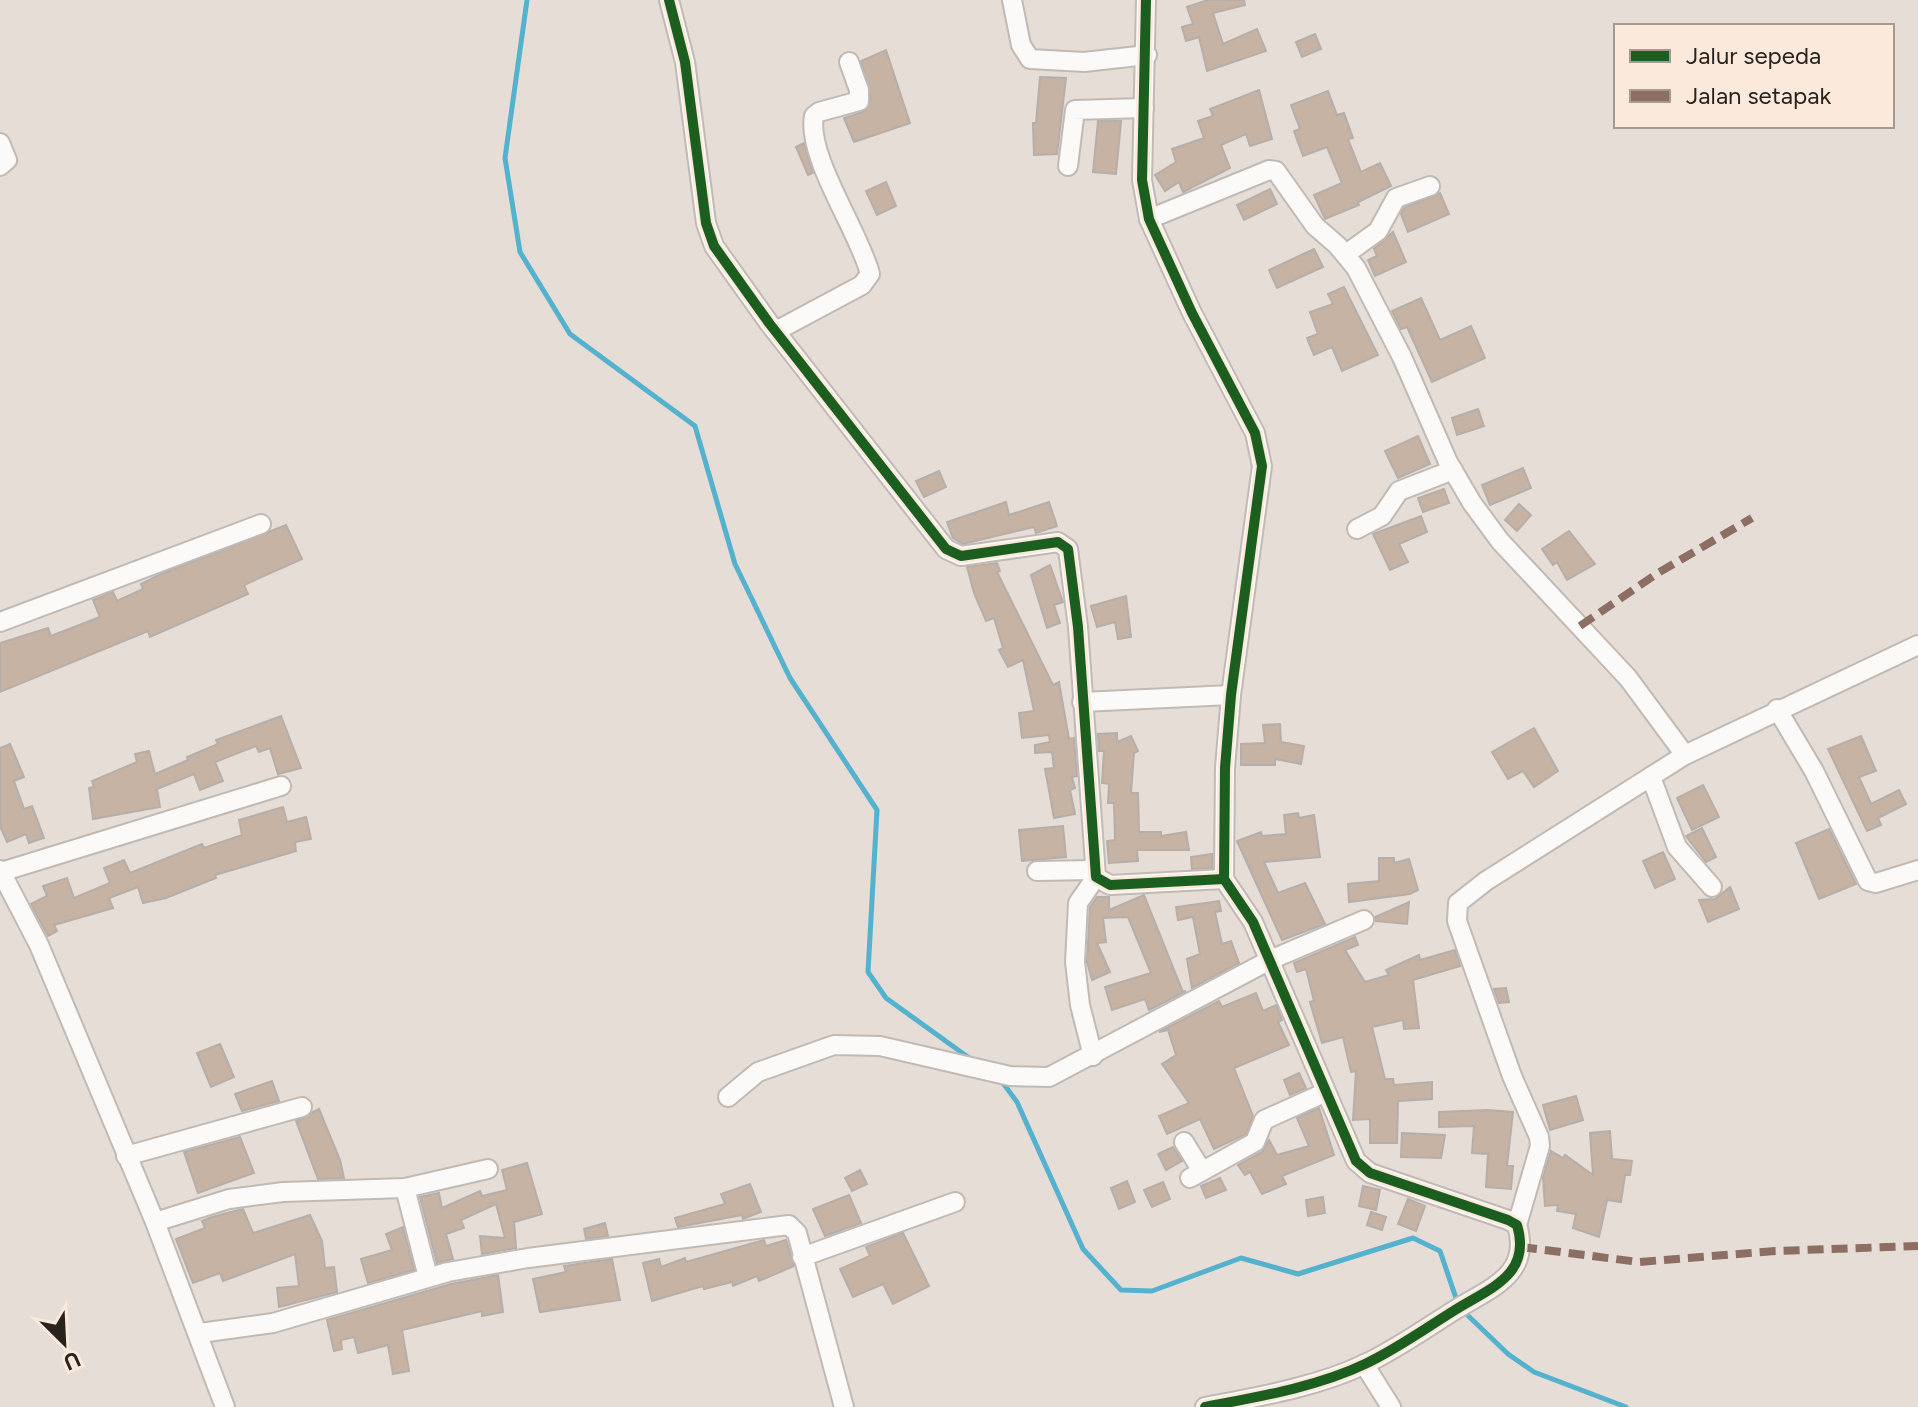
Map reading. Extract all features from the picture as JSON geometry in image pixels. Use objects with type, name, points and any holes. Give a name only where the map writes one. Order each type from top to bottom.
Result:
[{"type":"street","points":[[669,0],[685,62],[706,223],[714,246],[914,512],[951,553],[961,556],[1046,542],[1058,542],[1068,549],[1095,874],[1078,903],[1075,962],[1080,1005],[1093,1056]]},
{"type":"street","points":[[1012,0],[1021,45],[1030,59],[1084,62],[1147,55]]},
{"type":"street","points":[[1146,0],[1142,180],[1149,219],[1192,313],[1251,424],[1261,452],[1261,481],[1231,695],[1225,768],[1224,879],[1253,922],[1324,1093],[1363,1168],[1494,1213],[1517,1225]]},
{"type":"street","points":[[776,331],[862,285],[870,274],[830,185],[813,128],[814,116],[819,112],[859,101],[860,94],[849,62]]},
{"type":"street","points":[[1068,166],[1075,110],[1144,108]]},
{"type":"street","points":[[0,143],[7,160],[0,166]]},
{"type":"street","points":[[1149,219],[1272,169],[1290,187],[1315,226],[1346,254],[1402,357],[1453,470],[1500,541],[1628,678],[1685,755]]},
{"type":"street","points":[[1346,254],[1378,231],[1396,198],[1430,186]]},
{"type":"street","points":[[1357,529],[1382,516],[1399,491],[1453,470]]},
{"type":"street","points":[[0,622],[261,524]]},
{"type":"street","points":[[1205,1407],[1279,1391],[1364,1364],[1502,1281],[1520,1257],[1517,1225],[1540,1146],[1539,1137],[1512,1076],[1457,921],[1458,903],[1486,881],[1685,755],[1918,645]]},
{"type":"street","points":[[1082,702],[1231,695]]},
{"type":"street","points":[[1777,709],[1814,771],[1868,881],[1876,883],[1918,870]]},
{"type":"street","points":[[1651,777],[1677,847],[1712,887]]},
{"type":"street","points":[[225,1407],[200,1333],[155,1222],[39,945],[1,871],[281,786]]},
{"type":"street","points":[[1037,871],[1095,874],[1110,885],[1224,879]]},
{"type":"street","points":[[728,1097],[758,1072],[834,1045],[880,1046],[952,1065],[1034,1078],[1062,1072],[1270,960],[1364,920]]},
{"type":"street","points":[[1184,1142],[1196,1175],[1255,1142],[1264,1120],[1324,1093]]},
{"type":"street","points":[[126,1156],[302,1107]]},
{"type":"street","points":[[155,1222],[229,1199],[405,1188],[488,1169]]},
{"type":"street","points":[[405,1188],[428,1277]]},
{"type":"street","points":[[802,1257],[955,1202]]},
{"type":"street","points":[[200,1333],[273,1323],[428,1277],[528,1258],[789,1225],[795,1229],[844,1407]]},
{"type":"street","points":[[1364,1364],[1391,1407]]},
{"type":"building","points":[[1208,0],[1244,0],[1245,5],[1213,13],[1223,44],[1257,29],[1266,51],[1207,71],[1199,37],[1186,41],[1182,27],[1193,24],[1187,7]]},
{"type":"building","points":[[1315,34],[1321,49],[1302,57],[1296,42]]},
{"type":"building","points":[[886,50],[910,123],[854,142],[844,118],[863,112],[871,100],[861,61]]},
{"type":"building","points":[[1040,77],[1066,78],[1057,154],[1034,155],[1033,123],[1036,123]]},
{"type":"building","points":[[1259,90],[1272,139],[1250,146],[1246,134],[1221,145],[1230,168],[1183,192],[1179,182],[1165,191],[1155,175],[1176,162],[1172,149],[1204,138],[1198,121],[1213,116],[1210,109]]},
{"type":"building","points":[[1328,91],[1337,115],[1344,113],[1353,138],[1348,139],[1361,172],[1380,163],[1391,186],[1358,202],[1359,205],[1325,219],[1314,195],[1342,183],[1327,147],[1303,156],[1294,131],[1300,129],[1291,105]]},
{"type":"building","points":[[1098,121],[1121,121],[1116,174],[1093,172]]},
{"type":"building","points":[[804,143],[813,173],[808,175],[796,147]]},
{"type":"building","points":[[886,182],[896,206],[877,215],[866,191]]},
{"type":"building","points":[[1270,189],[1277,204],[1244,220],[1237,205]]},
{"type":"building","points":[[1440,193],[1449,214],[1408,232],[1401,214],[1404,208]]},
{"type":"building","points":[[1393,232],[1406,262],[1375,276],[1368,260],[1377,256],[1374,249]]},
{"type":"building","points":[[1314,249],[1323,267],[1277,288],[1269,270]]},
{"type":"building","points":[[1344,287],[1378,355],[1342,371],[1332,347],[1314,355],[1307,338],[1318,334],[1310,312],[1333,304],[1328,294]]},
{"type":"building","points":[[1421,298],[1440,340],[1471,326],[1485,358],[1432,382],[1407,327],[1401,329],[1392,311]]},
{"type":"building","points":[[1478,409],[1484,426],[1457,435],[1452,418]]},
{"type":"building","points":[[1418,436],[1430,464],[1398,478],[1385,451]]},
{"type":"building","points":[[1523,468],[1531,488],[1490,505],[1482,485]]},
{"type":"building","points":[[939,471],[946,487],[924,497],[916,481]]},
{"type":"building","points":[[1444,489],[1449,503],[1423,512],[1418,498]]},
{"type":"building","points":[[1006,502],[1009,515],[1049,502],[1057,526],[1036,533],[1034,527],[963,544],[953,538],[947,522]]},
{"type":"building","points":[[1519,504],[1531,515],[1517,531],[1505,520]]},
{"type":"building","points":[[1421,516],[1427,532],[1399,544],[1408,562],[1390,570],[1373,534]]},
{"type":"building","points":[[286,525],[302,559],[244,585],[248,594],[150,637],[148,631],[0,692],[0,643],[48,628],[51,636],[100,617],[93,600],[113,592],[117,601],[143,589],[141,584],[159,575]]},
{"type":"building","points":[[1569,531],[1595,564],[1567,580],[1557,562],[1553,565],[1542,549]]},
{"type":"building","points":[[997,563],[1000,571],[997,572],[1053,685],[1059,682],[1069,739],[1074,738],[1077,776],[1072,777],[1075,788],[1070,790],[1075,814],[1054,818],[1045,769],[1054,768],[1052,752],[1035,753],[1035,745],[1050,742],[1049,735],[1022,738],[1019,713],[1034,711],[1023,660],[1008,667],[999,650],[1003,648],[994,618],[986,621],[974,593],[967,567]]},
{"type":"building","points":[[1050,565],[1063,602],[1054,605],[1060,623],[1047,628],[1031,575]]},
{"type":"building","points":[[1126,596],[1131,637],[1118,639],[1115,622],[1097,627],[1091,606]]},
{"type":"building","points":[[281,716],[301,768],[278,774],[270,748],[259,752],[256,746],[215,762],[223,781],[200,790],[194,774],[157,789],[160,807],[93,819],[89,788],[94,787],[92,781],[137,762],[135,754],[149,751],[155,774],[218,744],[216,740]]},
{"type":"building","points":[[1280,724],[1281,742],[1304,746],[1301,764],[1275,759],[1275,765],[1241,765],[1241,744],[1265,743],[1263,725]]},
{"type":"building","points":[[1534,728],[1558,771],[1534,787],[1523,771],[1508,779],[1492,752]]},
{"type":"building","points":[[1117,733],[1117,742],[1131,736],[1138,751],[1134,753],[1131,793],[1138,793],[1139,832],[1161,832],[1161,836],[1186,832],[1189,850],[1137,850],[1138,861],[1109,863],[1107,841],[1115,840],[1114,803],[1108,803],[1109,784],[1102,783],[1104,751],[1099,751],[1098,734]]},
{"type":"building","points":[[1861,736],[1876,771],[1859,777],[1871,804],[1899,790],[1906,804],[1878,818],[1881,825],[1867,831],[1828,749]]},
{"type":"building","points":[[10,744],[24,777],[14,781],[24,809],[32,806],[44,838],[29,843],[26,834],[7,842],[0,826],[0,748]]},
{"type":"building","points":[[1703,785],[1719,817],[1692,830],[1677,798]]},
{"type":"building","points":[[283,807],[287,822],[306,817],[311,839],[295,842],[296,851],[215,875],[216,878],[166,898],[143,903],[138,887],[109,898],[113,908],[54,925],[57,931],[48,936],[31,904],[47,896],[43,886],[67,878],[74,898],[110,883],[104,868],[124,860],[130,873],[202,844],[204,848],[242,835],[239,820]]},
{"type":"building","points":[[1298,813],[1299,818],[1314,815],[1320,857],[1264,862],[1278,893],[1305,883],[1325,924],[1282,940],[1237,841],[1261,832],[1262,836],[1286,834],[1284,815]]},
{"type":"building","points":[[1063,826],[1066,857],[1022,861],[1019,830]]},
{"type":"building","points":[[1702,828],[1716,857],[1706,862],[1686,836]]},
{"type":"building","points":[[1829,829],[1856,884],[1819,899],[1796,843]]},
{"type":"building","points":[[1663,852],[1675,879],[1655,888],[1643,861]]},
{"type":"building","points":[[1212,854],[1212,868],[1192,869],[1191,857]]},
{"type":"building","points":[[1379,858],[1394,858],[1394,863],[1409,859],[1418,890],[1410,894],[1349,902],[1348,884],[1379,881]]},
{"type":"building","points":[[1730,887],[1739,909],[1708,922],[1699,900],[1715,899]]},
{"type":"building","points":[[1144,895],[1183,992],[1186,991],[1149,1010],[1145,999],[1112,1010],[1105,987],[1151,973],[1128,917],[1103,918],[1106,942],[1097,943],[1110,972],[1092,980],[1087,962],[1090,907],[1097,897],[1109,897],[1109,910]]},
{"type":"building","points":[[1219,901],[1221,911],[1215,912],[1222,944],[1231,941],[1239,963],[1192,988],[1187,959],[1200,954],[1193,917],[1178,920],[1176,907]]},
{"type":"building","points":[[1409,902],[1407,924],[1376,921],[1375,917]]},
{"type":"building","points":[[1355,937],[1358,945],[1345,950],[1365,982],[1389,975],[1386,970],[1419,955],[1420,960],[1455,950],[1460,966],[1413,980],[1419,1028],[1404,1029],[1403,1020],[1372,1027],[1385,1079],[1393,1079],[1394,1085],[1432,1082],[1432,1099],[1398,1101],[1397,1143],[1370,1143],[1370,1119],[1353,1120],[1356,1071],[1351,1072],[1343,1037],[1322,1043],[1310,1002],[1314,1001],[1306,969],[1297,972],[1294,963]]},
{"type":"building","points":[[1506,988],[1509,1002],[1499,1003],[1494,989]]},
{"type":"building","points":[[1256,993],[1263,1011],[1276,1005],[1282,1020],[1278,1022],[1289,1045],[1234,1068],[1253,1116],[1246,1134],[1214,1149],[1200,1119],[1167,1134],[1159,1116],[1189,1103],[1162,1064],[1176,1055],[1168,1030],[1159,1032],[1219,1001],[1222,1007]]},
{"type":"building","points":[[220,1044],[234,1077],[211,1087],[197,1053]]},
{"type":"building","points":[[1299,1073],[1306,1088],[1290,1095],[1284,1080]]},
{"type":"building","points":[[272,1081],[279,1101],[242,1111],[235,1094]]},
{"type":"building","points":[[1576,1096],[1583,1120],[1550,1130],[1543,1105]]},
{"type":"building","points":[[1319,1108],[1334,1155],[1282,1176],[1286,1184],[1262,1194],[1250,1172],[1245,1175],[1238,1165],[1262,1152],[1269,1140],[1277,1155],[1309,1146],[1297,1118]]},
{"type":"building","points":[[319,1109],[344,1178],[318,1179],[296,1121]]},
{"type":"building","points":[[1439,1112],[1513,1112],[1507,1166],[1513,1166],[1511,1189],[1486,1187],[1488,1154],[1472,1153],[1474,1126],[1439,1127]]},
{"type":"building","points":[[1610,1131],[1612,1159],[1632,1161],[1630,1175],[1625,1175],[1621,1202],[1607,1200],[1599,1237],[1573,1228],[1576,1214],[1557,1211],[1558,1205],[1545,1206],[1543,1177],[1551,1151],[1563,1158],[1565,1155],[1593,1175],[1590,1133]]},
{"type":"building","points":[[1402,1133],[1445,1135],[1441,1158],[1401,1157]]},
{"type":"building","points":[[240,1137],[254,1173],[198,1193],[184,1152]]},
{"type":"building","points":[[1173,1147],[1182,1161],[1166,1170],[1158,1154]]},
{"type":"building","points":[[527,1163],[542,1214],[514,1222],[516,1248],[482,1254],[480,1236],[505,1238],[496,1204],[461,1220],[464,1228],[446,1234],[453,1259],[437,1263],[420,1197],[439,1193],[442,1208],[480,1191],[482,1196],[507,1190],[502,1170]]},
{"type":"building","points":[[860,1170],[867,1184],[852,1191],[845,1178]]},
{"type":"building","points":[[1220,1178],[1226,1190],[1206,1198],[1201,1186]]},
{"type":"building","points":[[1127,1181],[1135,1202],[1119,1209],[1111,1188]]},
{"type":"building","points":[[1163,1182],[1170,1199],[1152,1207],[1144,1190]]},
{"type":"building","points":[[750,1184],[761,1212],[743,1219],[742,1215],[678,1227],[675,1218],[725,1204],[721,1194]]},
{"type":"building","points":[[1363,1186],[1380,1190],[1376,1210],[1359,1206]]},
{"type":"building","points":[[849,1195],[861,1223],[825,1236],[813,1209]]},
{"type":"building","points":[[1323,1197],[1325,1213],[1308,1216],[1306,1200]]},
{"type":"building","points":[[1408,1199],[1425,1206],[1416,1231],[1398,1224]]},
{"type":"building","points":[[243,1209],[253,1233],[310,1215],[322,1241],[325,1268],[334,1267],[337,1292],[279,1307],[277,1288],[299,1286],[295,1254],[223,1281],[220,1273],[193,1283],[176,1239],[205,1228],[202,1221]]},
{"type":"building","points":[[1371,1212],[1386,1217],[1382,1230],[1367,1225]]},
{"type":"building","points":[[605,1223],[608,1236],[586,1239],[584,1229]]},
{"type":"building","points":[[403,1227],[414,1270],[368,1283],[361,1259],[392,1250],[386,1234]]},
{"type":"building","points":[[903,1233],[929,1286],[893,1304],[883,1284],[853,1297],[840,1269],[870,1256],[866,1247]]},
{"type":"building","points":[[764,1240],[766,1246],[786,1240],[794,1266],[759,1281],[757,1276],[733,1286],[732,1282],[704,1289],[703,1286],[652,1301],[643,1263],[659,1259],[661,1267],[685,1258],[686,1262]]},
{"type":"building","points":[[612,1259],[620,1300],[540,1312],[533,1279],[566,1272],[564,1266]]},
{"type":"building","points":[[498,1275],[503,1312],[482,1316],[482,1311],[402,1330],[409,1371],[393,1374],[388,1345],[358,1353],[354,1337],[341,1340],[342,1349],[334,1351],[327,1320],[451,1284]]},
{"type":"waterway","points":[[527,0],[505,158],[520,252],[570,334],[695,426],[735,564],[790,678],[877,810],[868,972],[886,998],[972,1060]]},
{"type":"waterway","points":[[1000,1079],[1017,1102],[1083,1249],[1121,1290],[1152,1291],[1241,1258],[1298,1274],[1413,1238],[1440,1251],[1459,1307],[1508,1354],[1534,1372],[1626,1407]]},
{"type":"marked path","points":[[1580,626],[1658,573],[1752,518]]},
{"type":"marked path","points":[[1521,1247],[1639,1262],[1775,1251],[1918,1246]]},
{"type":"cycle path","points":[[669,0],[685,62],[706,223],[714,246],[769,323],[946,549],[961,556],[1058,542],[1068,549],[1078,627],[1096,877],[1110,885],[1224,879]]},
{"type":"cycle path","points":[[1146,0],[1142,180],[1149,219],[1192,313],[1255,433],[1262,466],[1231,695],[1225,768],[1224,879],[1253,922],[1356,1161],[1370,1173],[1508,1220],[1517,1225],[1520,1242],[1519,1256],[1513,1268],[1494,1287],[1377,1358],[1307,1385],[1205,1407]]}]
